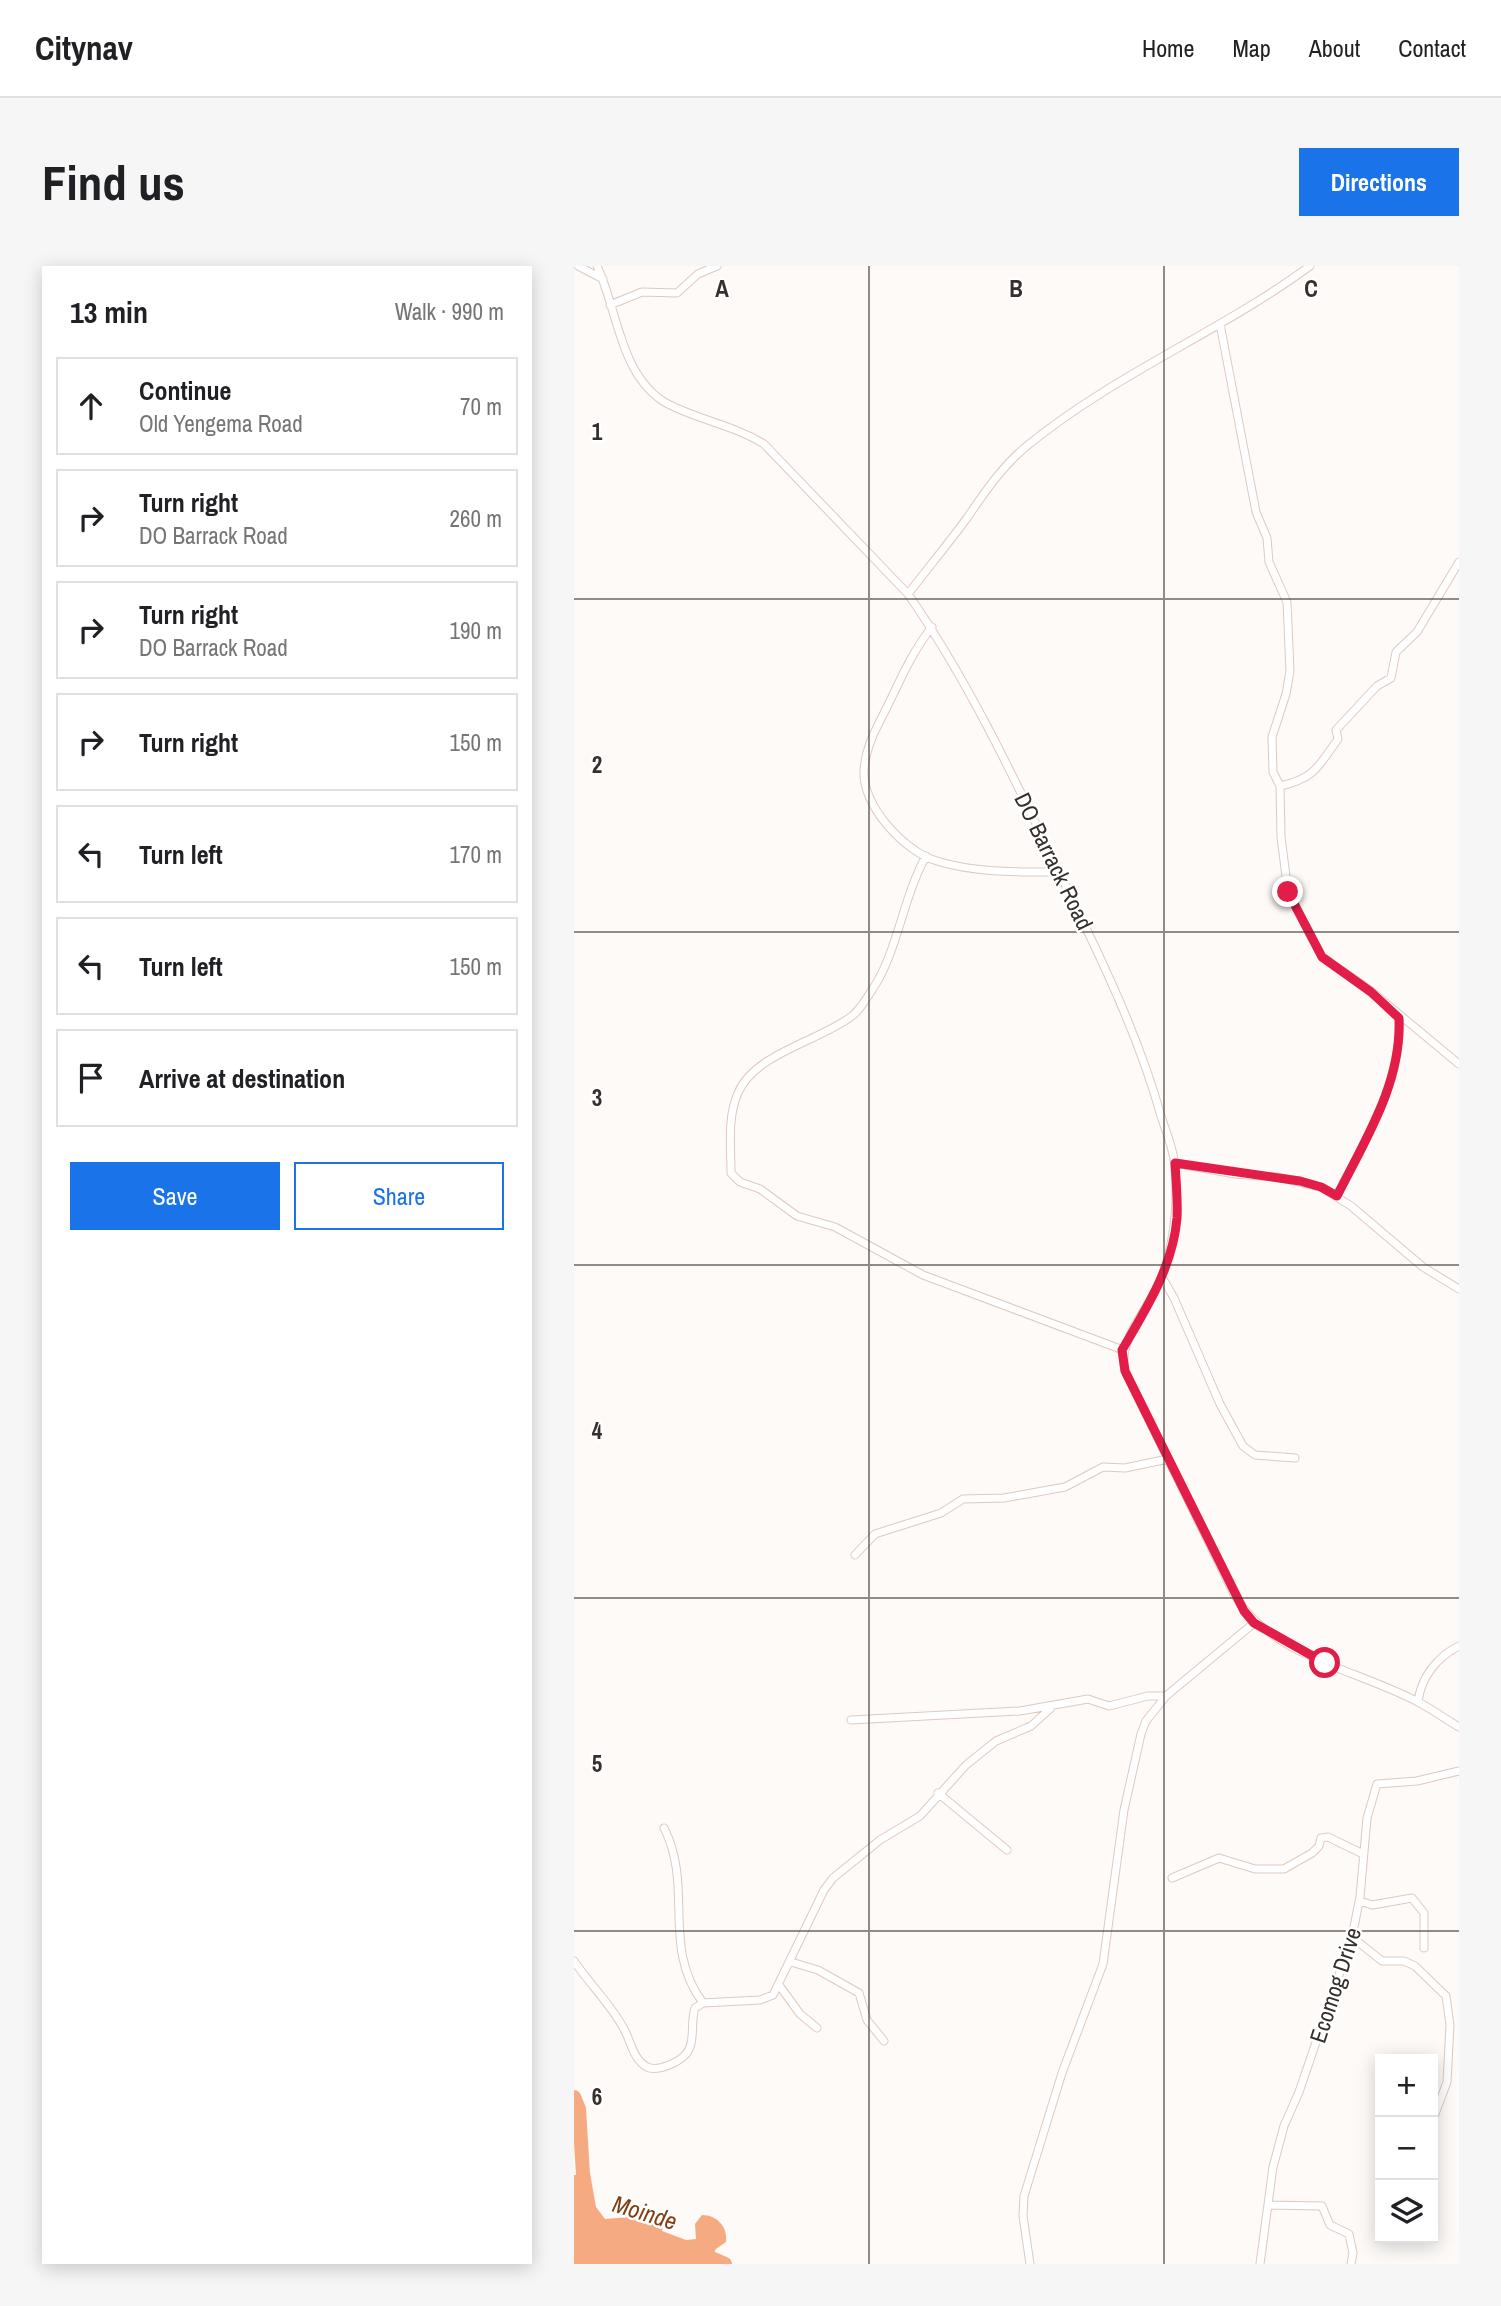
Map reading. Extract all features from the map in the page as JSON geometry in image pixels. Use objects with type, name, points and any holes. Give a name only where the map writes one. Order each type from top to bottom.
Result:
[{"type":"street","points":[[578,266],[603,279]]},
{"type":"street","name":"DO Barrack Road","points":[[597,266],[634,365],[651,390],[668,404],[742,430],[764,444],[908,594],[932,627],[972,699],[1059,872],[1135,1035],[1175,1163],[1177,1219],[1162,1277],[1122,1350]]},
{"type":"street","points":[[610,305],[642,292],[677,293],[698,274],[717,266]]},
{"type":"street","points":[[908,594],[988,485],[1027,446],[1072,412],[1149,363],[1243,312],[1310,266]]},
{"type":"street","points":[[1220,324],[1256,512],[1267,538],[1269,562],[1287,602],[1290,671],[1286,694],[1272,737],[1273,772],[1280,786],[1281,837],[1288,892],[1322,957],[1371,992],[1399,1018],[1423,1033],[1459,1064]]},
{"type":"street","points":[[1280,786],[1307,779],[1315,772],[1338,739],[1336,730],[1341,723],[1377,686],[1391,678],[1396,652],[1417,632],[1459,562]]},
{"type":"street","points":[[932,627],[918,643],[873,733],[863,773],[867,795],[878,814],[897,834],[936,861],[1059,872]]},
{"type":"street","points":[[926,856],[916,874],[883,970],[854,1014],[789,1048],[751,1076],[738,1092],[731,1118],[731,1173],[740,1182],[760,1189],[797,1216],[835,1227],[923,1275],[1122,1350],[1125,1371],[1235,1597],[1254,1623],[1325,1663],[1418,1702],[1459,1727]]},
{"type":"street","points":[[1337,1196],[1389,1090],[1400,1033],[1399,1018]]},
{"type":"street","points":[[1175,1163],[1300,1181],[1321,1187],[1337,1196],[1423,1267],[1459,1289]]},
{"type":"street","points":[[1162,1277],[1220,1404],[1244,1446],[1255,1455],[1295,1458]]},
{"type":"street","points":[[855,1555],[875,1534],[941,1513],[963,1499],[1004,1498],[1066,1487],[1103,1467],[1125,1468],[1168,1459]]},
{"type":"street","points":[[1030,2264],[1023,2216],[1024,2196],[1062,2073],[1103,1964],[1122,1822],[1137,1748],[1146,1721],[1166,1696],[1254,1623]]},
{"type":"street","points":[[1418,1702],[1422,1680],[1431,1668],[1459,1646]]},
{"type":"street","points":[[574,1961],[611,2007],[636,2056],[645,2066],[655,2070],[686,2053],[692,2038],[695,2008],[703,2003],[760,2000],[773,1994],[791,1962],[814,1910],[833,1878],[880,1840],[920,1816],[938,1793],[996,1741],[1031,1726],[1051,1708],[1066,1701],[1088,1699],[1109,1706],[1148,1696],[1166,1696]]},
{"type":"street","points":[[851,1720],[1051,1708]]},
{"type":"street","name":"Ecomog Drive","points":[[1260,2264],[1273,2167],[1284,2126],[1303,2080],[1352,1937],[1360,1901],[1367,1818],[1377,1784],[1417,1780],[1459,1771]]},
{"type":"street","points":[[938,1793],[1007,1850]]},
{"type":"street","points":[[664,1828],[670,1840],[680,1894],[681,1963],[689,1984],[703,2003]]},
{"type":"street","points":[[1172,1878],[1219,1858],[1255,1869],[1284,1869],[1312,1853],[1319,1846],[1321,1838],[1328,1837],[1363,1854]]},
{"type":"street","points":[[1360,1901],[1372,1905],[1412,1898],[1424,1913],[1424,1948]]},
{"type":"street","points":[[1352,1937],[1382,1961],[1404,1961],[1415,1966],[1446,1996],[1450,2025],[1447,2082],[1438,2106]]},
{"type":"street","points":[[791,1962],[818,1970],[859,1993],[867,2020],[884,2041]]},
{"type":"street","points":[[779,1985],[800,2014],[817,2028]]},
{"type":"street","points":[[1269,2205],[1322,2206],[1330,2225],[1349,2234],[1353,2253],[1351,2264]]},
{"type":"shaded area","points":[[590,2173],[596,2207],[605,2219],[656,2215],[663,2225],[662,2231],[686,2240],[696,2239],[695,2224],[702,2215],[712,2217],[720,2223],[725,2231],[726,2242],[716,2249],[707,2264],[574,2264],[574,2175]]},
{"type":"waterway","name":"Moinde","points":[[574,2097],[579,2109],[584,2191]]},
{"type":"waterway","name":"Moinde","points":[[695,2251],[725,2264]]},
{"type":"route","points":[[1288,892],[1322,957],[1371,992],[1399,1018],[1400,1033],[1389,1090],[1337,1196],[1321,1187],[1300,1181],[1235,1174],[1175,1163],[1177,1219],[1172,1243],[1162,1277],[1122,1350],[1122,1360],[1125,1371],[1244,1611],[1254,1623],[1325,1663]]}]
